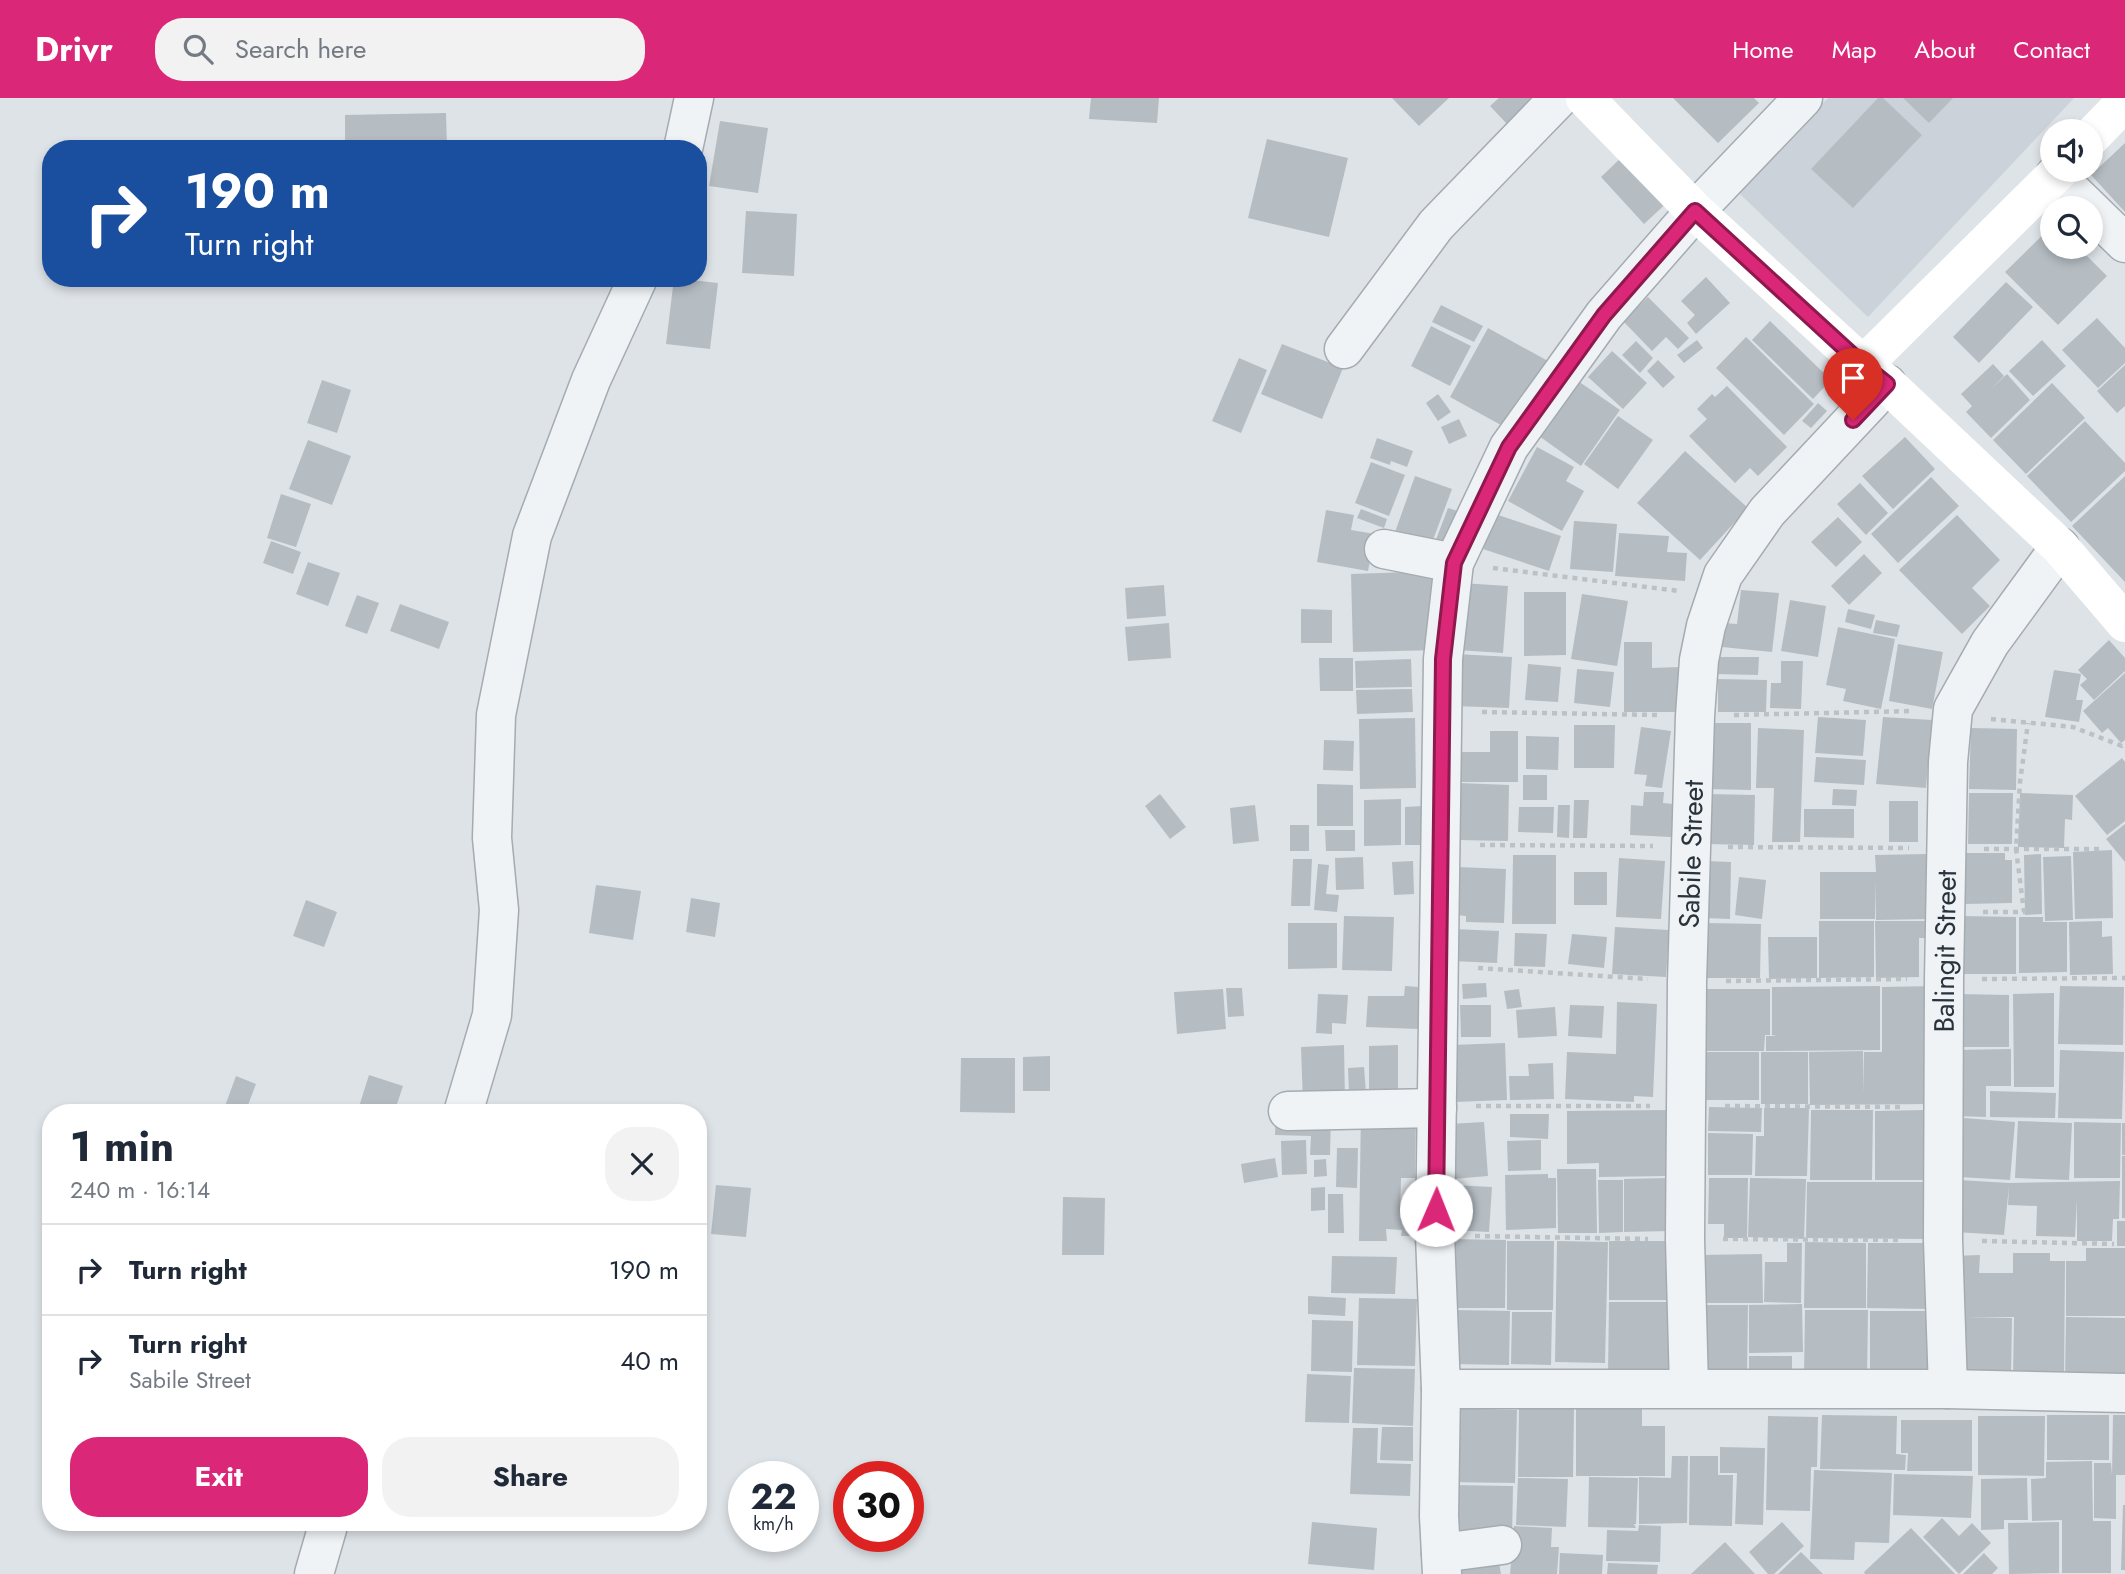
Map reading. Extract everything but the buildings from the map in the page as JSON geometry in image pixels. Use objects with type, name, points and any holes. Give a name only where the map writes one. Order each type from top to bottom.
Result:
[{"type":"street","points":[[685,140],[694,98]]},
{"type":"street","points":[[1344,349],[1436,225],[1559,98]]},
{"type":"street","points":[[1585,98],[1695,211],[2060,547],[2125,623]]},
{"type":"street","points":[[1502,1545],[1442,1563],[1439,1516],[1441,1389],[1435,1235],[1443,659],[1454,563],[1509,447],[1604,315],[1695,211],[1803,98]]},
{"type":"street","points":[[2103,125],[2125,102]]},
{"type":"street","points":[[1875,374],[2050,182]]},
{"type":"street","points":[[2066,182],[2078,196]]},
{"type":"street","points":[[2103,222],[2125,243]]},
{"type":"street","points":[[466,1104],[492,1015],[499,910],[492,838],[496,715],[532,536],[591,380],[634,287]]},
{"type":"street","name":"Sabile Street","points":[[1689,1388],[1685,1239],[1687,982],[1699,660],[1706,626],[1723,575],[1767,512],[1875,374]]},
{"type":"street","name":"Balingit Street","points":[[1948,1389],[1942,1240],[1946,849],[1948,762],[1953,709],[1990,643],[2060,547]]},
{"type":"street","points":[[1384,549],[1454,563]]},
{"type":"street","points":[[1288,1111],[1437,1108]]},
{"type":"street","points":[[1441,1389],[1948,1389],[2125,1393]]},
{"type":"street","points":[[314,1574],[326,1531]]},
{"type":"path","points":[[1454,563],[1716,596]]},
{"type":"path","points":[[1442,711],[1695,716]]},
{"type":"path","points":[[1946,911],[2024,912],[2016,849],[2020,782],[2028,723]]},
{"type":"path","points":[[1441,845],[2100,849]]},
{"type":"path","points":[[1944,979],[2125,978]]},
{"type":"path","points":[[1435,1235],[2114,1244]]},
{"type":"shaded area","points":[[1828,98],[2074,98],[2054,119],[2040,119],[2040,134],[1868,317],[1738,192]]},
{"type":"route","points":[[1436,1210],[1443,659],[1454,563],[1509,447],[1604,315],[1695,211],[1887,384],[1853,420]]}]
